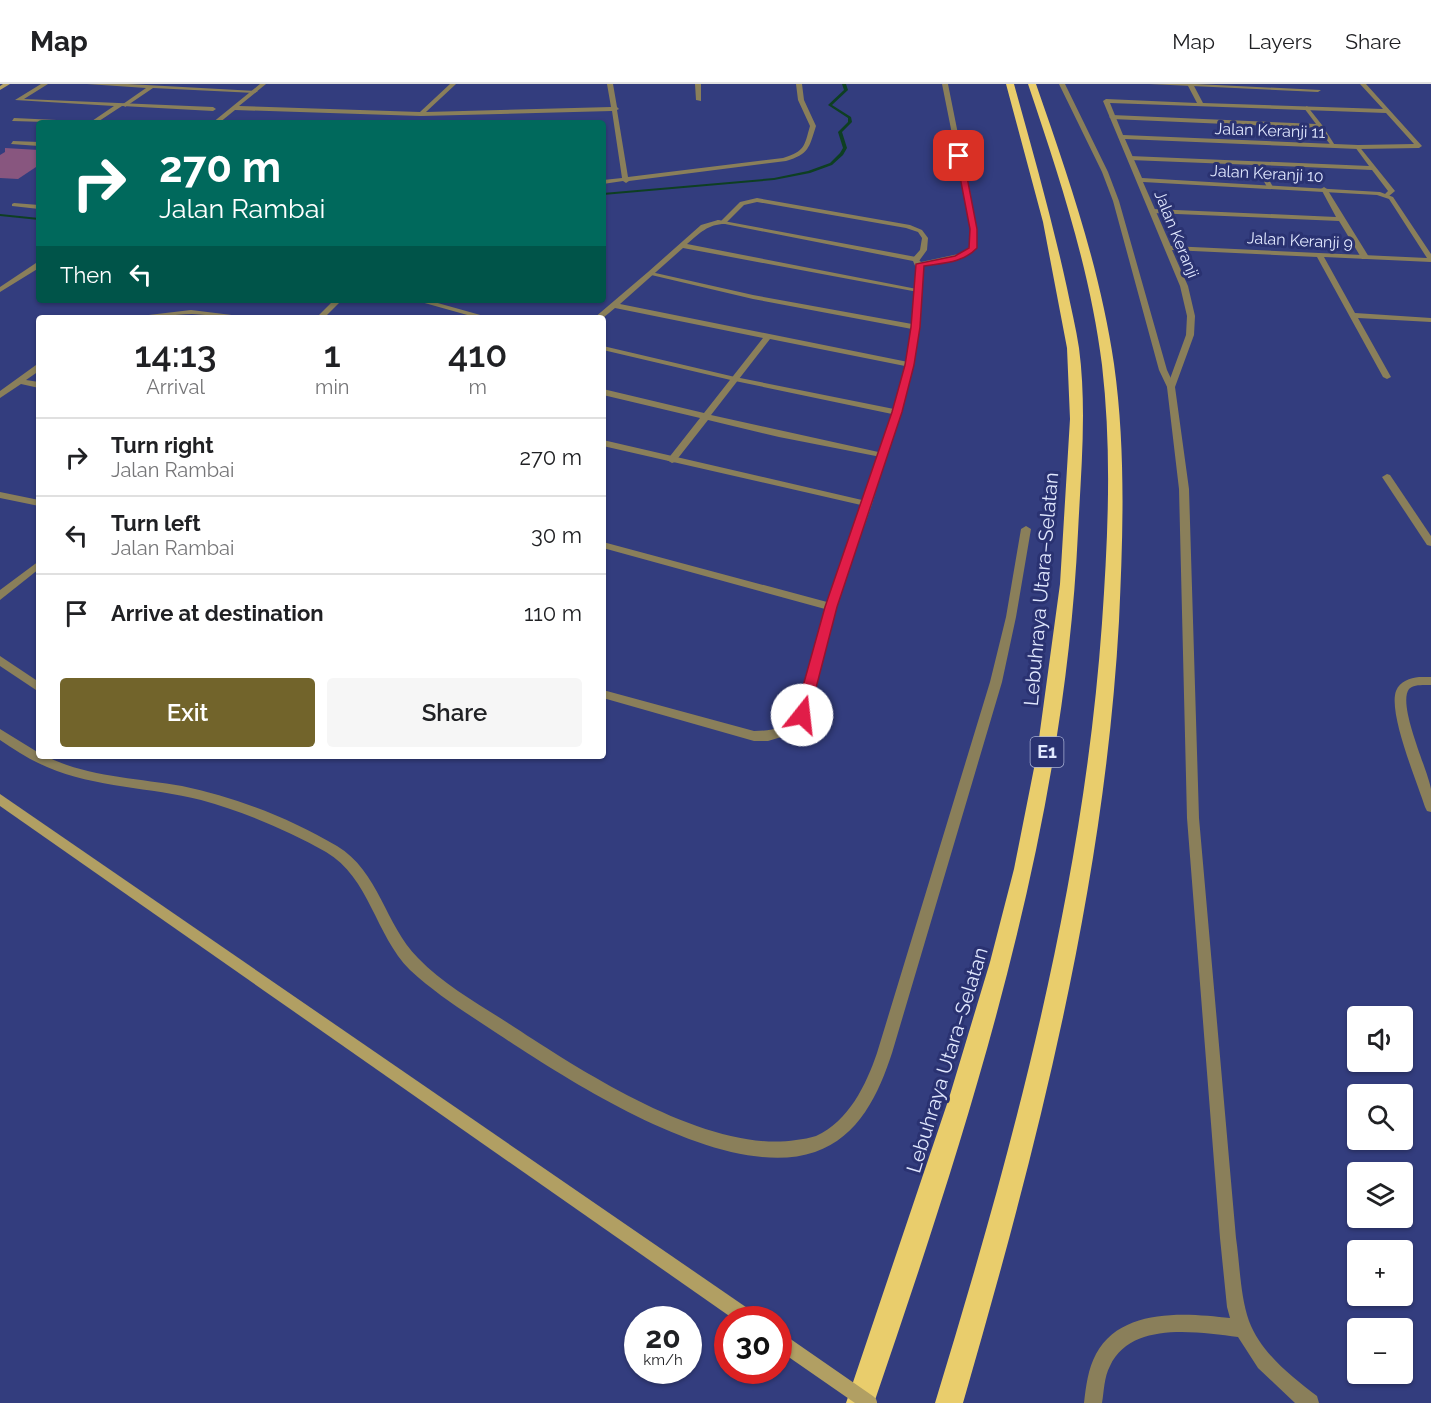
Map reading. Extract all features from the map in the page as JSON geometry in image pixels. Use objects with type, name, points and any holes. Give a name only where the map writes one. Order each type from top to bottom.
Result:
[{"type":"highway","name":"Lebuhraya Utara–Selatan","points":[[860,1403],[897,1298],[961,1098],[1001,962],[1024,869],[1047,753],[1068,584],[1077,419],[1073,348],[1048,222],[1010,84]]},
{"type":"highway","points":[[949,1403],[1017,1162],[1059,997],[1097,783],[1109,681],[1116,490],[1108,366],[1102,327],[1072,203],[1032,84]]},
{"type":"main road","points":[[0,88],[7,84]]},
{"type":"main road","points":[[0,799],[274,987],[730,1306]]},
{"type":"main road","points":[[792,1350],[869,1403]]},
{"type":"street","points":[[45,84],[17,101],[213,109]]},
{"type":"street","points":[[90,84],[255,91]]},
{"type":"street","points":[[219,120],[263,84]]},
{"type":"street","points":[[421,114],[453,84]]},
{"type":"street","points":[[610,84],[626,181]]},
{"type":"street","points":[[698,84],[699,99]]},
{"type":"street","points":[[606,182],[784,160],[801,154],[807,146],[813,126],[801,100],[799,84]]},
{"type":"street","points":[[602,315],[684,246],[703,226],[720,222],[918,261],[965,255],[971,251],[974,245],[972,218],[945,84]]},
{"type":"street","points":[[1062,84],[1106,172],[1129,244],[1163,370],[1171,387],[1184,489],[1196,872],[1228,1238],[1241,1328],[1262,1360],[1310,1403]]},
{"type":"street","points":[[1152,84],[1318,90]]},
{"type":"street","points":[[1363,84],[1388,111]]},
{"type":"street","points":[[97,120],[153,85]]},
{"type":"street","points":[[1190,85],[1200,103]]},
{"type":"street","name":"Jalan Keranji","points":[[1112,100],[1106,101],[1141,180],[1187,296],[1191,316],[1190,335],[1181,365],[1171,387]]},
{"type":"street","name":"Jalan Keranji 11","points":[[1112,100],[1388,111],[1419,146],[1407,148],[1358,147],[1120,137]]},
{"type":"street","points":[[233,108],[333,113],[421,114],[615,109]]},
{"type":"street","points":[[1307,108],[1334,146]]},
{"type":"street","points":[[507,120],[508,113]]},
{"type":"street","points":[[1112,117],[1320,126]]},
{"type":"street","points":[[14,120],[36,121]]},
{"type":"street","points":[[13,143],[36,144]]},
{"type":"street","points":[[1358,147],[1392,191],[1389,196],[1431,260]]},
{"type":"street","points":[[1130,158],[1374,168]]},
{"type":"street","points":[[1257,163],[1270,186]]},
{"type":"street","name":"Jalan Keranji 10","points":[[1141,180],[1372,192],[1389,196]]},
{"type":"street","points":[[1324,189],[1365,257]]},
{"type":"street","points":[[606,695],[739,734],[768,736],[784,732],[792,727],[802,715],[831,607],[883,456],[910,365],[916,327],[918,261],[925,245],[925,238],[917,229],[757,200],[742,203],[720,222]]},
{"type":"street","points":[[14,205],[36,207]]},
{"type":"street","points":[[1153,211],[1341,219]]},
{"type":"street","points":[[684,246],[918,290]]},
{"type":"street","name":"Jalan Keranji 9","points":[[1168,248],[1431,260]]},
{"type":"street","points":[[1319,255],[1387,377]]},
{"type":"street","points":[[0,290],[36,267]]},
{"type":"street","points":[[651,274],[753,297],[916,327]]},
{"type":"street","points":[[324,315],[335,303]]},
{"type":"street","points":[[430,303],[476,315]]},
{"type":"street","points":[[614,305],[910,365]]},
{"type":"street","points":[[162,315],[184,312],[212,315]]},
{"type":"street","points":[[1352,315],[1431,320]]},
{"type":"street","points":[[672,460],[768,337]]},
{"type":"street","points":[[606,349],[735,379],[897,412]]},
{"type":"street","points":[[0,395],[36,369]]},
{"type":"street","points":[[19,381],[36,384]]},
{"type":"street","points":[[606,393],[883,456]]},
{"type":"street","points":[[606,444],[867,504]]},
{"type":"street","points":[[1387,477],[1431,543]]},
{"type":"street","points":[[0,495],[36,502]]},
{"type":"street","points":[[43,759],[57,767],[194,794],[227,803],[334,851],[358,870],[390,932],[401,949],[417,965],[440,985],[536,1051],[643,1110],[715,1141],[776,1150],[801,1148],[818,1143],[841,1128],[861,1104],[878,1073],[907,984],[990,702],[1020,571],[1026,529]]},
{"type":"street","points":[[606,546],[831,607]]},
{"type":"street","points":[[0,596],[36,568]]},
{"type":"street","points":[[0,660],[36,686]]},
{"type":"street","points":[[1431,681],[1408,684],[1402,689],[1400,696],[1405,730],[1431,807]]},
{"type":"street","points":[[0,734],[36,755]]},
{"type":"street","points":[[1093,1403],[1103,1360],[1114,1345],[1131,1334],[1169,1324],[1192,1323],[1241,1328]]},
{"type":"shaded area","points":[[5,148],[36,150],[36,167],[18,179],[0,178],[0,155],[5,152]]},
{"type":"waterway","points":[[606,194],[774,179],[809,172],[831,164],[845,148],[840,132],[850,122],[850,118],[830,105],[846,90],[844,84]]},
{"type":"waterway","points":[[0,215],[36,219]]},
{"type":"route","points":[[802,715],[842,570],[867,504],[910,365],[916,327],[920,264],[956,258],[965,255],[973,248],[974,229],[959,156]]}]
